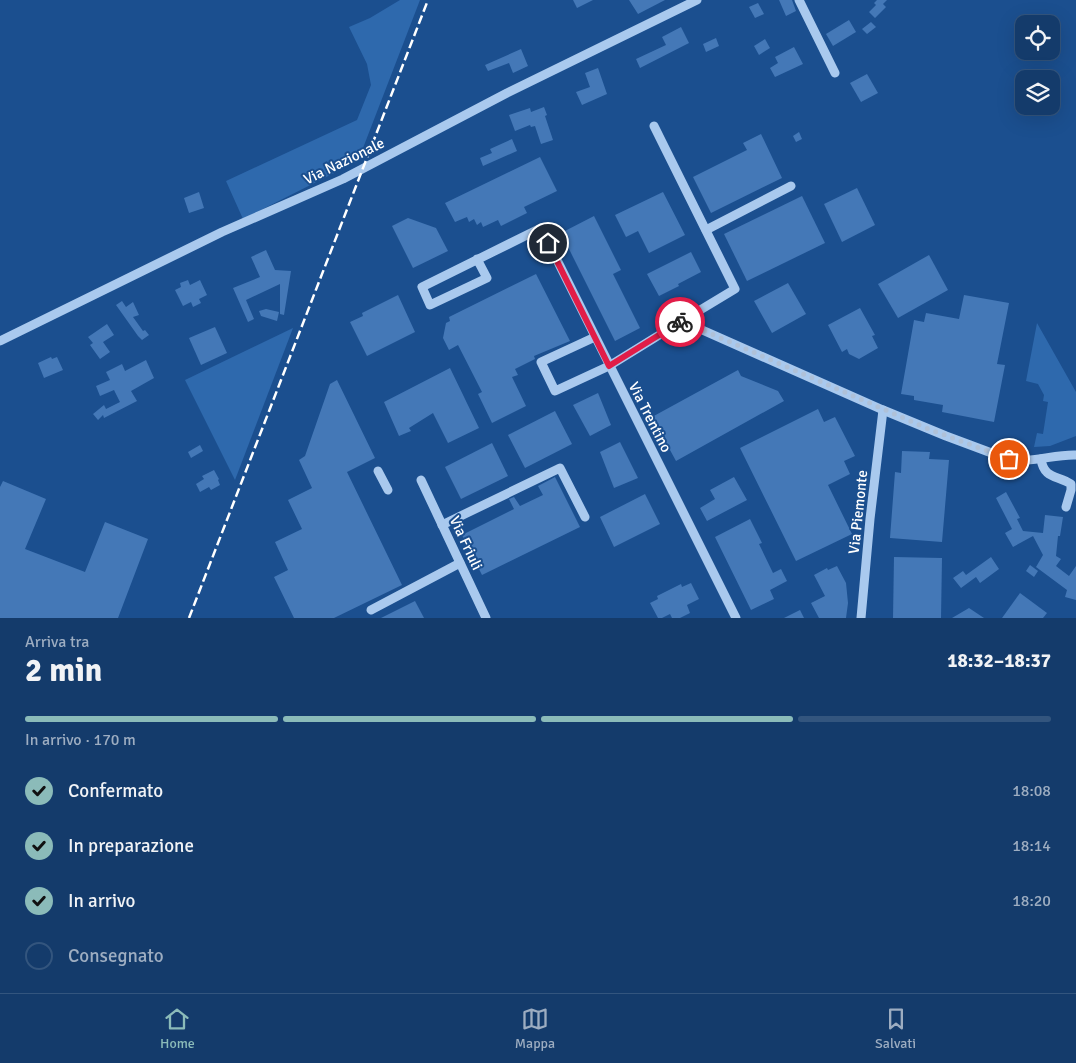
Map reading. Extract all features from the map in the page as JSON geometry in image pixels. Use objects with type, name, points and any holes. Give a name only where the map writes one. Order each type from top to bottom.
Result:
[{"type":"street","name":"Via Nazionale","points":[[0,341],[222,232],[344,179],[507,93],[697,0]]},
{"type":"street","points":[[799,0],[835,73]]},
{"type":"street","points":[[594,337],[541,362],[555,391],[609,366],[735,289],[654,126]]},
{"type":"street","points":[[706,230],[791,186]]},
{"type":"street","name":"Via Trentino","points":[[477,259],[540,228],[736,618]]},
{"type":"street","points":[[477,259],[487,278],[430,305],[422,287],[477,259]]},
{"type":"street","points":[[682,321],[883,410],[1005,458],[1017,461],[1076,455]]},
{"type":"street","name":"Via Piemonte","points":[[861,618],[883,410]]},
{"type":"street","points":[[1055,456],[1076,447]]},
{"type":"street","points":[[1040,459],[1047,474],[1071,484],[1066,507]]},
{"type":"street","points":[[442,525],[560,468],[585,517]]},
{"type":"street","points":[[378,471],[388,490]]},
{"type":"street","name":"Via Friuli","points":[[421,480],[486,618]]},
{"type":"street","points":[[371,610],[460,563]]},
{"type":"shaded area","points":[[400,0],[420,0],[358,161],[243,219],[226,181],[357,120],[371,85],[367,64],[349,27],[370,18]]},
{"type":"shaded area","points":[[1037,323],[1076,392],[1076,436],[1050,446],[1034,447],[1037,433],[1043,434],[1048,402],[1043,401],[1044,395],[1038,384],[1026,381]]},
{"type":"shaded area","points":[[293,328],[235,480],[185,380]]},
{"type":"building","points":[[573,0],[593,0],[577,8]]},
{"type":"building","points":[[629,0],[665,0],[638,14]]},
{"type":"building","points":[[779,0],[792,0],[796,11],[786,16]]},
{"type":"building","points":[[877,0],[887,0],[883,4],[886,7],[875,18],[869,12],[876,5],[874,3]]},
{"type":"building","points":[[758,3],[764,14],[755,18],[749,7]]},
{"type":"building","points":[[849,20],[856,32],[833,46],[826,34]]},
{"type":"building","points":[[871,22],[876,27],[867,34],[862,29]]},
{"type":"building","points":[[681,27],[689,43],[640,68],[636,59],[666,45],[662,37]]},
{"type":"building","points":[[716,38],[719,46],[706,52],[703,44]]},
{"type":"building","points":[[765,39],[770,48],[759,55],[754,46]]},
{"type":"building","points":[[794,47],[803,64],[775,77],[770,68],[778,63],[775,57]]},
{"type":"building","points":[[521,49],[528,66],[513,73],[509,63],[488,71],[485,65]]},
{"type":"building","points":[[598,68],[607,94],[582,105],[576,92],[590,87],[585,73]]},
{"type":"building","points":[[867,74],[878,93],[861,102],[850,83]]},
{"type":"building","points":[[544,107],[553,140],[541,144],[535,126],[531,127],[530,125],[515,131],[509,115],[530,108],[531,112]]},
{"type":"building","points":[[799,132],[802,139],[796,142],[793,136]]},
{"type":"building","points":[[761,134],[782,178],[711,213],[693,177],[747,150],[743,143]]},
{"type":"building","points":[[512,139],[517,151],[483,166],[480,158],[492,153],[490,149]]},
{"type":"building","points":[[540,157],[557,191],[524,207],[527,213],[501,226],[498,220],[483,227],[481,222],[477,225],[474,219],[469,222],[467,217],[455,222],[445,203]]},
{"type":"building","points":[[857,188],[875,225],[842,242],[824,204]]},
{"type":"building","points":[[199,192],[204,208],[189,213],[184,198]]},
{"type":"building","points":[[663,192],[685,235],[649,253],[638,231],[626,237],[615,215]]},
{"type":"building","points":[[802,196],[825,243],[747,281],[724,234]]},
{"type":"building","points":[[594,216],[621,270],[613,274],[640,328],[615,341],[561,233]]},
{"type":"building","points":[[408,218],[436,228],[448,251],[413,268],[392,226]]},
{"type":"building","points":[[266,250],[275,270],[291,271],[284,315],[280,314],[280,284],[246,300],[254,319],[248,322],[233,288],[260,277],[251,257]]},
{"type":"building","points":[[691,252],[701,272],[659,296],[647,274]]},
{"type":"building","points":[[929,255],[948,290],[898,318],[878,284]]},
{"type":"building","points":[[536,274],[570,341],[534,356],[535,359],[515,369],[518,375],[512,377],[526,406],[492,423],[478,394],[482,392],[458,345],[449,350],[443,338],[446,323],[450,321],[449,317]]},
{"type":"building","points":[[188,280],[190,285],[200,280],[207,295],[199,299],[201,303],[193,307],[191,302],[183,306],[175,290],[181,287],[180,283]]},
{"type":"building","points":[[788,283],[806,314],[772,333],[754,301]]},
{"type":"building","points":[[398,295],[415,332],[367,356],[350,322],[363,316],[362,313]]},
{"type":"building","points":[[964,295],[1009,303],[997,364],[1005,365],[994,422],[942,412],[943,405],[914,400],[914,396],[901,394],[914,320],[924,322],[926,313],[959,319]]},
{"type":"building","points":[[122,301],[126,307],[133,302],[139,315],[133,317],[143,331],[145,330],[149,335],[142,340],[116,305]]},
{"type":"building","points":[[860,308],[875,335],[872,336],[878,348],[859,359],[849,354],[847,349],[842,352],[828,325]]},
{"type":"building","points":[[266,309],[279,312],[277,321],[261,316],[259,311]]},
{"type":"building","points":[[107,324],[114,335],[103,342],[110,352],[100,359],[90,345],[93,343],[88,337]]},
{"type":"building","points":[[215,327],[227,353],[201,365],[189,338]]},
{"type":"building","points":[[51,357],[52,359],[57,357],[63,370],[44,378],[38,363]]},
{"type":"building","points":[[146,360],[154,378],[131,391],[137,401],[104,418],[103,415],[98,420],[93,414],[104,405],[106,409],[120,402],[114,390],[100,396],[96,386],[110,380],[106,372],[122,364],[125,371]]},
{"type":"building","points":[[450,368],[479,428],[448,443],[433,413],[409,428],[411,431],[399,436],[384,402]]},
{"type":"building","points":[[738,370],[741,376],[778,391],[784,401],[676,461],[652,417]]},
{"type":"building","points":[[337,380],[375,458],[347,472],[402,585],[334,618],[294,618],[274,577],[288,570],[275,542],[302,529],[288,500],[312,488],[299,460],[305,456],[330,384]]},
{"type":"building","points":[[598,393],[611,425],[590,436],[573,405]]},
{"type":"building","points":[[818,409],[824,422],[835,417],[855,456],[844,461],[850,474],[828,485],[852,534],[796,561],[740,448]]},
{"type":"building","points":[[555,411],[572,444],[525,468],[508,435]]},
{"type":"building","points":[[620,442],[638,478],[614,488],[600,452]]},
{"type":"building","points":[[492,443],[508,476],[461,499],[445,467]]},
{"type":"building","points":[[200,445],[203,451],[191,458],[188,452]]},
{"type":"building","points":[[902,451],[930,452],[929,459],[949,460],[942,542],[890,538],[895,472],[901,473]]},
{"type":"building","points":[[214,470],[220,485],[211,490],[209,487],[200,492],[196,484],[204,479],[202,476]]},
{"type":"building","points":[[555,477],[580,527],[482,575],[462,535],[514,509],[509,499],[514,497],[520,506],[543,495],[538,486]]},
{"type":"building","points":[[734,477],[747,500],[707,521],[700,508],[715,499],[710,490]]},
{"type":"building","points":[[3,481],[46,499],[25,549],[85,572],[105,522],[148,539],[118,618],[0,618],[0,487]]},
{"type":"building","points":[[1006,492],[1020,518],[1017,519],[1023,531],[1043,533],[1045,515],[1063,517],[1060,536],[1058,536],[1056,556],[1061,559],[1056,566],[1069,576],[1076,566],[1076,600],[1065,597],[1067,590],[1036,567],[1043,555],[1033,536],[1013,547],[1005,533],[1012,529],[996,498]]},
{"type":"building","points":[[645,494],[660,524],[614,547],[600,517]]},
{"type":"building","points":[[750,519],[762,543],[759,544],[773,573],[781,569],[787,581],[770,590],[774,599],[751,610],[715,537]]},
{"type":"building","points":[[894,557],[942,558],[941,618],[893,618]]},
{"type":"building","points":[[991,557],[999,569],[980,583],[976,577],[961,588],[953,578],[963,571],[966,575]]},
{"type":"building","points":[[1030,565],[1038,571],[1034,577],[1026,571]]},
{"type":"building","points":[[837,566],[846,583],[848,603],[846,618],[819,618],[811,603],[825,596],[814,575],[827,568],[828,570]]},
{"type":"building","points":[[691,583],[699,599],[687,605],[690,613],[680,618],[672,618],[670,614],[658,618],[650,603],[658,599],[657,596],[681,584],[682,587]]},
{"type":"building","points":[[1020,593],[1047,613],[1043,618],[1002,618]]},
{"type":"building","points":[[415,601],[424,618],[381,618]]},
{"type":"building","points":[[969,608],[984,618],[952,618]]},
{"type":"building","points":[[800,610],[804,618],[784,618]]},
{"type":"railway","points":[[189,618],[428,0]]},
{"type":"way so far","points":[[680,322],[682,321],[883,410],[1009,459]]},
{"type":"route","points":[[548,243],[609,366],[680,322]]}]
